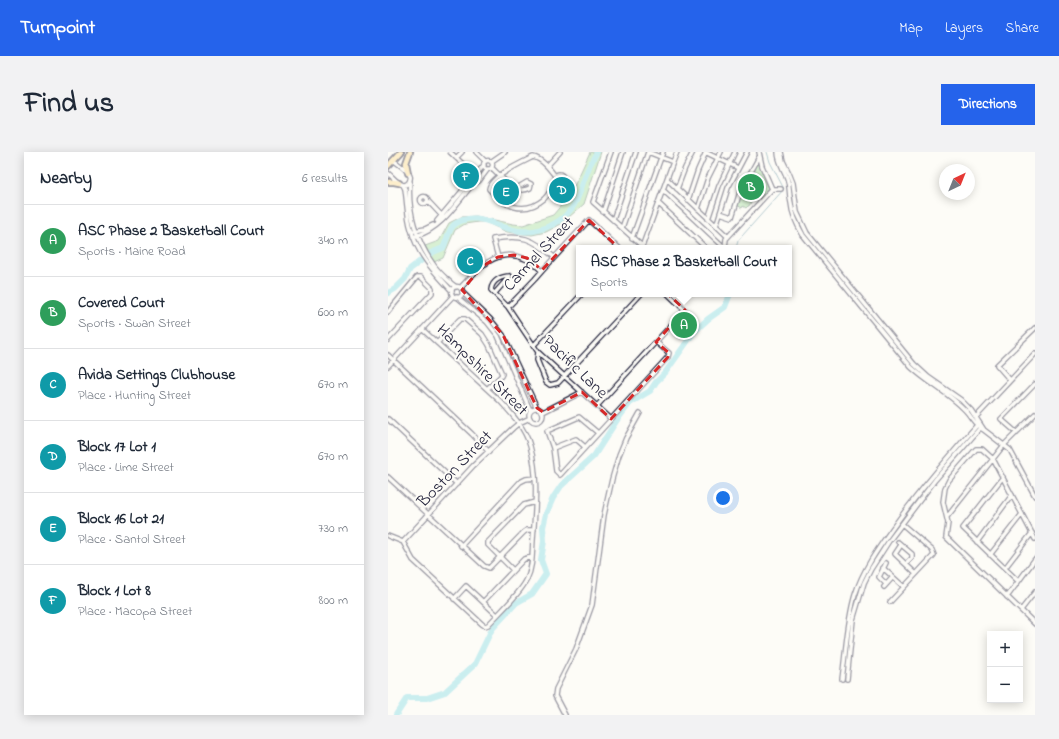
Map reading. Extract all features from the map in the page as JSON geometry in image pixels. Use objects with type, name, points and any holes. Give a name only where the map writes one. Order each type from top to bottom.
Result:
[{"type":"main road","points":[[388,166],[401,152]]},
{"type":"main road","points":[[408,174],[406,163],[410,152]]},
{"type":"main road","points":[[388,182],[401,184]]},
{"type":"street","points":[[450,152],[466,167],[460,173]]},
{"type":"street","points":[[456,158],[462,152]]},
{"type":"street","points":[[476,152],[485,161],[492,161],[503,152]]},
{"type":"street","points":[[547,166],[560,152]]},
{"type":"street","points":[[611,152],[593,202],[640,245]]},
{"type":"street","points":[[603,212],[623,152]]},
{"type":"street","points":[[613,220],[636,152]]},
{"type":"street","points":[[622,228],[648,152],[673,162]]},
{"type":"street","points":[[632,238],[663,152]]},
{"type":"street","points":[[643,245],[678,152]]},
{"type":"street","points":[[677,189],[693,152]]},
{"type":"street","points":[[688,200],[705,152],[738,168]]},
{"type":"street","points":[[698,209],[708,178],[721,152]]},
{"type":"street","points":[[708,218],[718,186],[735,152]]},
{"type":"street","points":[[716,226],[728,188],[747,152]]},
{"type":"street","points":[[778,152],[779,162],[788,178],[793,214],[803,235],[911,367],[926,380],[957,402],[975,418]]},
{"type":"street","points":[[782,152],[783,160],[793,183],[797,212],[807,233],[914,364],[928,377],[954,394],[980,426],[1010,450],[1035,496]]},
{"type":"street","points":[[720,213],[732,217],[740,192],[759,154]]},
{"type":"street","points":[[759,154],[762,166],[772,189]]},
{"type":"street","points":[[532,158],[536,158],[547,166],[555,176],[556,181],[546,196],[539,202],[526,208],[513,207],[502,201],[489,189],[491,183],[499,175],[532,158]]},
{"type":"street","points":[[393,160],[410,175],[409,189],[413,231]]},
{"type":"street","points":[[461,196],[484,166],[485,161]]},
{"type":"street","points":[[415,236],[424,234],[432,229],[472,185],[480,181],[493,164],[492,161]]},
{"type":"street","points":[[484,166],[490,168],[511,186],[517,188]]},
{"type":"street","points":[[388,173],[405,189],[413,231],[431,264],[455,297],[487,322],[498,336],[530,410],[530,418],[533,421],[538,422],[542,419],[543,412]]},
{"type":"street","points":[[555,176],[560,174],[563,177],[560,182],[556,181]]},
{"type":"street","points":[[667,179],[728,237]]},
{"type":"street","points":[[401,184],[408,183],[410,181]]},
{"type":"street","points":[[725,245],[728,237],[772,189],[780,189]]},
{"type":"street","points":[[663,190],[722,245]]},
{"type":"street","points":[[428,202],[443,216]]},
{"type":"street","points":[[658,202],[703,245]]},
{"type":"street","points":[[413,231],[430,227],[443,216]]},
{"type":"street","name":"Carmel Street","points":[[508,307],[589,220],[616,245]]},
{"type":"street","points":[[498,257],[493,239],[511,236],[530,240],[542,247],[554,257]]},
{"type":"street","points":[[388,366],[422,329],[455,297],[460,296],[460,289],[483,266],[498,257],[514,255],[527,258],[542,271]]},
{"type":"street","points":[[431,264],[490,318],[503,334],[537,408],[543,412]]},
{"type":"street","points":[[505,276],[510,276],[495,293],[492,290],[493,283],[505,276]]},
{"type":"street","points":[[388,312],[417,277],[421,277],[432,288],[432,293],[388,340]]},
{"type":"street","points":[[452,291],[453,288],[460,289]]},
{"type":"street","name":"Pacific Lane","points":[[495,293],[508,307],[538,352],[611,419]]},
{"type":"street","points":[[534,345],[579,297]]},
{"type":"street","points":[[538,352],[537,360],[546,382],[550,385],[558,383],[638,297]]},
{"type":"street","points":[[671,297],[693,318]]},
{"type":"street","points":[[597,406],[685,310]]},
{"type":"street","points":[[437,343],[460,319],[465,319],[477,329],[489,345],[502,374],[487,389]]},
{"type":"street","points":[[1010,380],[997,365],[1035,328]]},
{"type":"street","name":"Hampshire Street","points":[[422,329],[511,412],[525,433],[530,446],[535,478],[532,557],[527,580],[522,588],[488,625],[485,626],[454,599]]},
{"type":"street","points":[[598,433],[579,417],[547,431],[553,448],[556,471],[560,475],[668,357],[668,353],[656,342]]},
{"type":"street","points":[[975,418],[1035,354]]},
{"type":"street","points":[[388,356],[472,434],[489,452]]},
{"type":"street","points":[[1016,433],[1001,419],[1035,384]]},
{"type":"street","points":[[543,412],[582,392]]},
{"type":"street","points":[[530,410],[537,408]]},
{"type":"street","points":[[565,715],[555,696],[556,689],[576,649],[592,605],[604,515],[612,479],[621,450],[640,413]]},
{"type":"street","points":[[947,517],[1004,445],[1035,414]]},
{"type":"street","name":"Boston Street","points":[[403,542],[489,452],[519,423],[530,418]]},
{"type":"street","points":[[388,419],[457,484]]},
{"type":"street","points":[[847,679],[853,620],[864,583],[877,559],[902,524],[935,480],[980,426]]},
{"type":"street","points":[[842,679],[850,620],[855,596],[860,581],[873,556],[938,470],[980,426]]},
{"type":"street","points":[[553,448],[576,439],[585,447]]},
{"type":"street","points":[[1035,539],[993,459],[982,450],[976,449],[949,480],[945,488],[942,502],[947,517],[946,537],[1035,624]]},
{"type":"street","points":[[388,477],[462,546],[488,568],[524,532],[534,530]]},
{"type":"street","points":[[1003,477],[963,528],[1018,581]]},
{"type":"street","points":[[462,546],[520,482],[526,479],[535,478]]},
{"type":"street","points":[[977,542],[1012,496]]},
{"type":"street","points":[[513,570],[488,545],[488,542],[524,505],[535,502]]},
{"type":"street","points":[[990,555],[1022,514]]},
{"type":"street","points":[[890,602],[934,554],[932,550],[902,524]]},
{"type":"street","points":[[1005,568],[1032,533]]},
{"type":"street","points":[[388,536],[403,542],[413,560],[454,599],[466,586],[497,615]]},
{"type":"street","points":[[906,564],[912,555],[899,544],[895,554],[916,574]]},
{"type":"street","points":[[482,602],[524,559],[532,557]]},
{"type":"street","points":[[1007,597],[1035,559]]},
{"type":"street","points":[[886,563],[879,577],[885,586],[893,577]]},
{"type":"street","points":[[883,568],[904,587]]},
{"type":"street","points":[[860,581],[864,583]]},
{"type":"street","points":[[1021,610],[1035,592]]},
{"type":"highlighted area","points":[[589,220],[685,310],[656,342],[669,353],[668,357],[611,419],[582,392],[543,412],[537,408],[503,335],[462,290],[483,266],[498,257],[514,255],[527,258],[542,270]]},
{"type":"green space","points":[[590,152],[601,152],[584,204],[561,224],[546,232],[532,235],[507,232],[485,222],[465,224],[455,230],[443,258],[434,262],[425,246],[439,241],[449,223],[461,217],[476,216],[523,225],[553,215],[570,195]]},
{"type":"green space","points":[[757,160],[769,188],[760,198],[754,196],[750,201],[749,206],[746,208],[743,206],[742,208],[737,205]]},
{"type":"waterway","points":[[388,293],[395,289],[405,279],[410,269],[431,253],[443,248],[453,226],[462,220],[483,220],[519,231],[544,228],[560,220],[572,208],[578,197],[589,167],[597,152]]},
{"type":"waterway","points":[[737,245],[742,236],[784,189],[770,162],[767,152]]},
{"type":"waterway","points":[[396,715],[407,698],[427,698],[445,692],[475,664],[492,629],[516,603],[532,594],[546,574],[541,560],[544,541],[543,527],[546,514],[553,498],[561,486],[594,456],[617,420],[630,403],[650,391],[665,373],[694,332],[708,319],[725,307],[729,297]]},
{"type":"place","name":"Block 1 Lot 8","points":[[466,176]]},
{"type":"place","name":"Covered Court","points":[[751,187]]},
{"type":"place","name":"Block 17 Lot 1","points":[[562,190]]},
{"type":"place","name":"Block 16 Lot 21","points":[[506,192]]},
{"type":"place","name":"Avida Settings Clubhouse","points":[[470,261]]},
{"type":"place","name":"ASC Phase 2 Basketball Court","points":[[684,325]]}]
